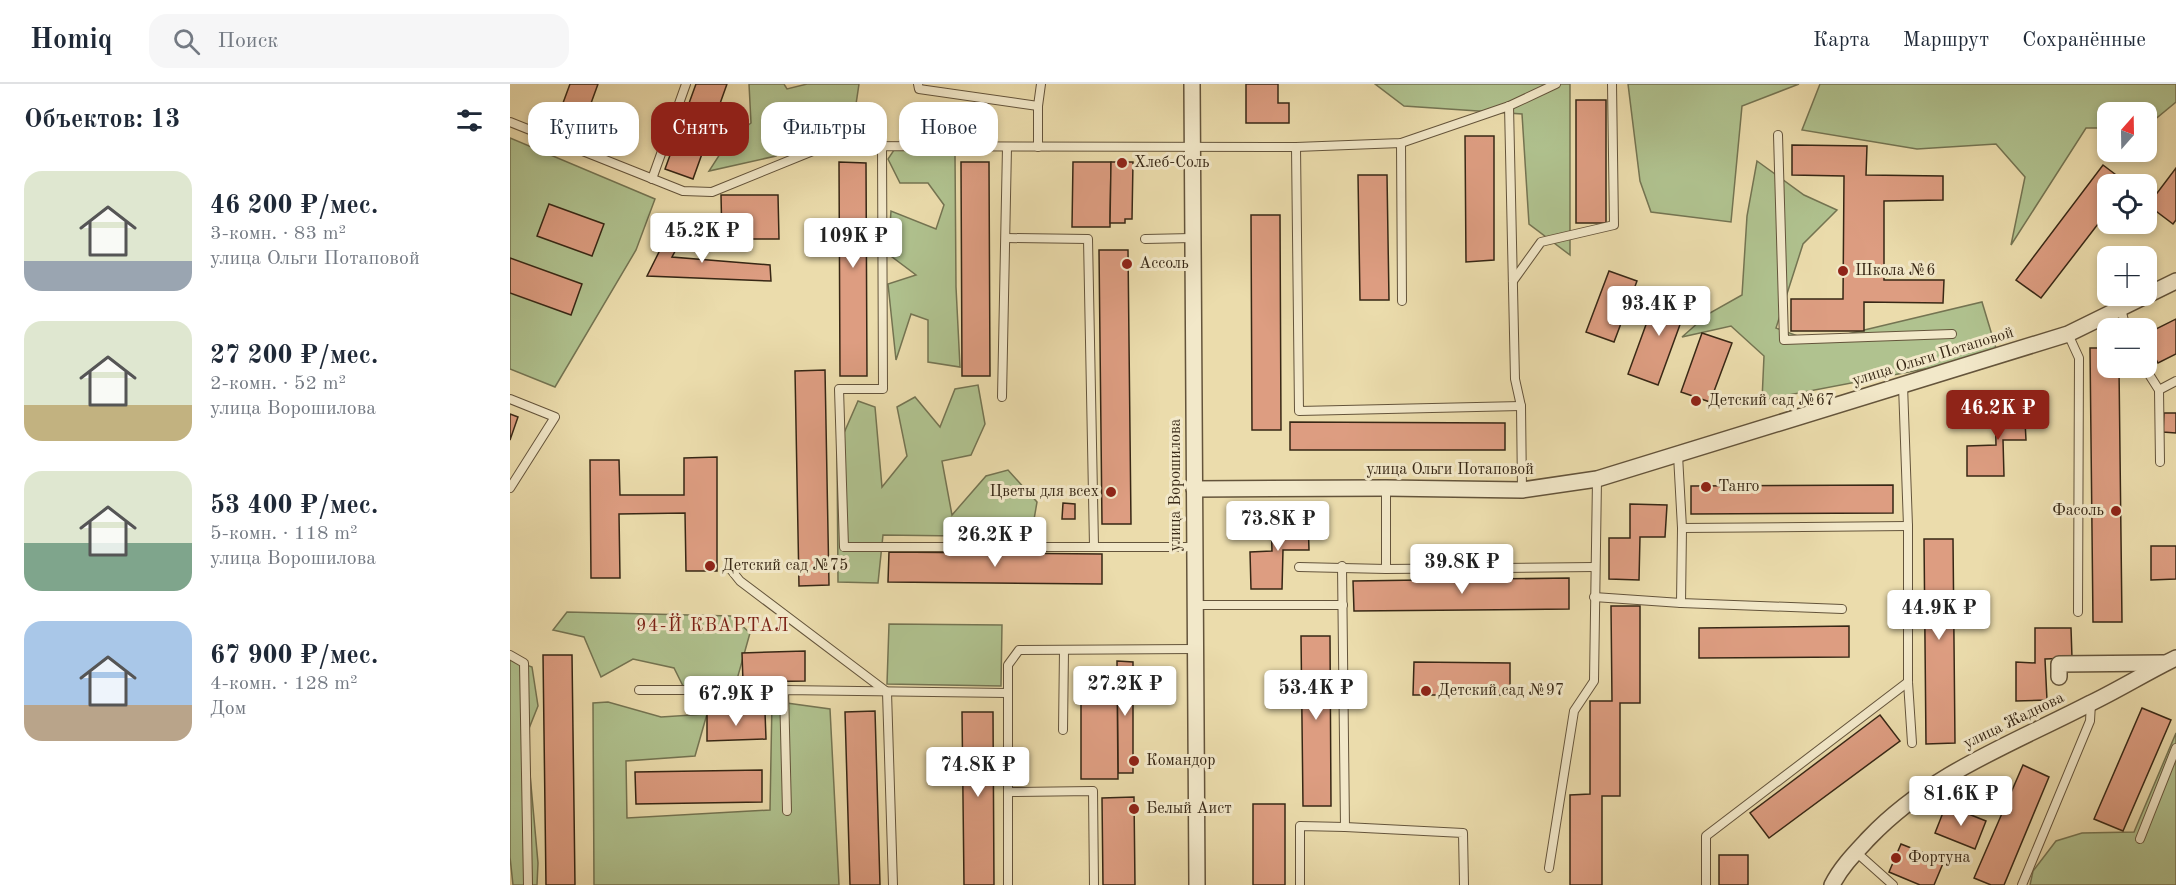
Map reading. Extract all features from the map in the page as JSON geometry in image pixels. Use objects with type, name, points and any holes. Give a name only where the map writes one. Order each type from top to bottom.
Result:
[{"type":"street","name":"улица Ворошилова","points":[[1192,84],[1197,885]]},
{"type":"street","name":"улица Ольги Потаповой","points":[[1194,489],[1522,490],[1597,479],[2068,334],[2176,281]]},
{"type":"street","points":[[2059,677],[2059,664],[2171,660]]},
{"type":"street","name":"улица Жаднова","points":[[1832,885],[1856,852],[1887,819],[1926,789],[1976,759],[2091,703],[2171,660]]},
{"type":"lane","points":[[652,179],[686,84]]},
{"type":"lane","points":[[918,84],[919,89],[1038,106]]},
{"type":"lane","points":[[1038,147],[1038,106],[1041,84]]},
{"type":"lane","points":[[887,146],[1296,147],[1401,143],[1509,106],[1556,84]]},
{"type":"lane","points":[[1513,281],[1541,242],[1614,225],[1612,84]]},
{"type":"lane","points":[[1509,106],[1515,379],[1521,406],[1522,490]]},
{"type":"lane","points":[[510,122],[683,191],[712,192],[800,156]]},
{"type":"lane","points":[[1778,135],[1784,340],[1952,334]]},
{"type":"lane","points":[[1401,143],[1402,301]]},
{"type":"lane","points":[[1002,397],[1007,147]]},
{"type":"lane","points":[[1296,147],[1299,411],[1521,406]]},
{"type":"lane","points":[[882,156],[884,389],[839,388],[844,547],[1194,546]]},
{"type":"lane","points":[[1006,238],[1088,239],[1094,546]]},
{"type":"lane","points":[[1145,239],[1192,238]]},
{"type":"lane","points":[[2121,309],[2123,318]]},
{"type":"lane","points":[[2068,334],[2079,358],[2078,612]]},
{"type":"lane","points":[[2151,378],[2159,390],[2160,462]]},
{"type":"lane","points":[[2159,390],[2176,381]]},
{"type":"lane","points":[[1903,385],[1908,526],[1908,682],[1912,743]]},
{"type":"lane","points":[[510,399],[555,417],[510,488]]},
{"type":"lane","points":[[1678,455],[1682,528],[1682,603]]},
{"type":"lane","points":[[1549,868],[1574,711],[1594,681],[1597,479]]},
{"type":"lane","points":[[1386,488],[1386,569]]},
{"type":"lane","points":[[1682,528],[1908,526]]},
{"type":"lane","points":[[728,566],[740,581],[887,692]]},
{"type":"lane","points":[[1299,567],[1386,569],[1594,567]]},
{"type":"lane","points":[[1342,567],[1345,827]]},
{"type":"lane","points":[[1594,597],[1842,609]]},
{"type":"lane","points":[[1194,605],[1343,605]]},
{"type":"lane","points":[[1008,885],[1008,665],[1019,650],[1195,649]]},
{"type":"lane","points":[[1063,730],[1064,650]]},
{"type":"lane","points":[[510,656],[524,663],[528,885]]},
{"type":"lane","points":[[1706,885],[1706,836],[1908,682]]},
{"type":"lane","points":[[639,690],[1007,693]]},
{"type":"lane","points":[[784,690],[787,811]]},
{"type":"lane","points":[[887,692],[893,885]]},
{"type":"lane","points":[[2022,885],[2090,721],[2091,703]]},
{"type":"lane","points":[[2140,840],[2176,748]]},
{"type":"lane","points":[[1008,792],[1094,791],[1094,885]]},
{"type":"lane","points":[[1300,885],[1300,826],[1463,833],[1464,885]]},
{"type":"lane","points":[[1856,852],[1894,885]]},
{"type":"green space","points":[[749,84],[784,84],[787,89],[807,84],[859,84],[856,102],[761,102],[761,156],[776,156],[709,171],[719,156],[749,156],[749,125],[751,123]]},
{"type":"green space","points":[[1375,84],[1570,84],[1570,255],[1529,224],[1522,114],[1404,106]]},
{"type":"green space","points":[[1628,84],[1799,84],[1742,106],[1731,222],[1651,212],[1640,181]]},
{"type":"green space","points":[[1820,84],[2176,84],[2176,102],[2157,118],[2157,102],[2097,102],[2097,128],[2086,128],[2011,245],[2025,177],[1996,144],[1917,149],[1802,130]]},
{"type":"green space","points":[[510,138],[528,146],[528,156],[553,156],[655,199],[636,250],[555,387],[510,369]]},
{"type":"green space","points":[[899,142],[899,156],[955,156],[956,287],[960,367],[928,362],[928,320],[911,314],[896,360],[888,284],[916,275],[888,254],[891,211],[936,229],[944,205],[928,183],[900,183],[888,159]]},
{"type":"green space","points":[[1757,161],[1804,195],[1837,210],[1803,244],[1776,328],[1814,342],[1982,302],[1998,355],[1762,400],[1764,356],[1731,326],[1682,337],[1708,314],[1742,295],[1747,216]]},
{"type":"green space","points":[[978,385],[985,424],[971,455],[942,461],[952,515],[986,476],[1008,470],[1037,502],[1031,537],[883,535],[878,583],[838,582],[837,449],[858,401],[875,407],[882,487],[907,456],[897,407],[915,397],[940,427],[955,389]]},
{"type":"green space","points":[[567,612],[731,616],[750,633],[734,690],[685,690],[674,668],[633,659],[601,677],[584,637],[553,630]]},
{"type":"green space","points":[[889,624],[1002,625],[1001,686],[887,684]]},
{"type":"green space","points":[[510,658],[532,667],[538,706],[528,731],[538,863],[537,885],[513,885],[510,857]]},
{"type":"green space","points":[[772,701],[830,709],[839,885],[594,885],[593,703],[608,702],[661,717],[707,714],[695,756],[626,761],[627,818],[770,810]]},
{"type":"green space","points":[[2176,733],[2176,885],[2030,885],[2033,871],[2056,841],[2082,833],[2134,832]]},
{"type":"building","points":[[570,84],[598,84],[591,102],[563,102]]},
{"type":"building","points":[[696,84],[727,84],[721,102],[689,102]]},
{"type":"building","points":[[1246,84],[1278,84],[1278,103],[1289,103],[1289,123],[1246,123]]},
{"type":"building","points":[[1576,100],[1606,100],[1606,223],[1576,223]]},
{"type":"building","points":[[1465,136],[1494,136],[1494,260],[1466,262]]},
{"type":"building","points":[[1792,145],[1867,146],[1866,175],[1943,176],[1943,200],[1884,201],[1884,280],[1944,280],[1943,303],[1864,302],[1864,331],[1791,331],[1791,299],[1843,299],[1844,176],[1792,175]]},
{"type":"building","points":[[670,156],[701,156],[693,179],[665,169]]},
{"type":"building","points":[[839,162],[866,163],[867,376],[840,376]]},
{"type":"building","points":[[961,162],[989,162],[990,376],[962,376]]},
{"type":"building","points":[[1073,162],[1111,162],[1110,227],[1072,227]]},
{"type":"building","points":[[1111,162],[1133,162],[1132,219],[1125,219],[1125,223],[1110,223]]},
{"type":"building","points":[[2103,165],[2115,174],[2097,174],[2097,225],[2041,298],[2016,280]]},
{"type":"building","points":[[2176,168],[2176,220],[2173,224],[2157,212],[2157,193]]},
{"type":"building","points":[[1358,175],[1387,175],[1389,300],[1360,300]]},
{"type":"building","points":[[721,195],[778,195],[779,239],[722,239]]},
{"type":"building","points":[[549,204],[604,224],[592,256],[537,236]]},
{"type":"building","points":[[1251,215],[1280,215],[1281,430],[1252,430]]},
{"type":"building","points":[[674,222],[688,227],[672,257],[770,265],[771,281],[647,276]]},
{"type":"building","points":[[1099,250],[1128,250],[1131,524],[1102,524]]},
{"type":"building","points":[[510,258],[582,284],[571,315],[510,293]]},
{"type":"building","points":[[1609,271],[1637,281],[1614,342],[1586,332]]},
{"type":"building","points":[[1659,289],[1689,300],[1658,385],[1628,374]]},
{"type":"building","points":[[2176,319],[2176,354],[2158,363],[2157,361],[2157,328]]},
{"type":"building","points":[[1702,333],[1732,343],[1710,402],[1681,392]]},
{"type":"building","points":[[2090,348],[2097,348],[2097,378],[2119,378],[2122,622],[2093,622]]},
{"type":"building","points":[[825,370],[829,585],[799,586],[795,371]]},
{"type":"building","points":[[1995,402],[2024,402],[2026,440],[2003,440],[2004,476],[1967,476],[1967,446],[1996,445]]},
{"type":"building","points":[[2164,413],[2176,413],[2176,433],[2163,432]]},
{"type":"building","points":[[510,414],[518,417],[510,440]]},
{"type":"building","points":[[1290,422],[1505,423],[1505,450],[1290,450]]},
{"type":"building","points":[[717,457],[717,571],[686,571],[685,513],[619,514],[620,578],[591,578],[590,460],[619,460],[620,495],[684,495],[684,458]]},
{"type":"building","points":[[1893,485],[1893,513],[1691,514],[1691,486]]},
{"type":"building","points":[[1063,503],[1075,504],[1075,519],[1062,519]]},
{"type":"building","points":[[1630,504],[1667,505],[1665,537],[1640,537],[1639,580],[1609,579],[1609,538],[1630,538]]},
{"type":"building","points":[[1308,517],[1309,550],[1283,550],[1282,589],[1251,589],[1250,552],[1272,551],[1271,518]]},
{"type":"building","points":[[1924,539],[1953,539],[1955,743],[1926,744]]},
{"type":"building","points":[[2151,546],[2176,546],[2176,579],[2151,580]]},
{"type":"building","points":[[889,552],[1102,554],[1102,584],[888,582]]},
{"type":"building","points":[[1569,578],[1569,609],[1354,611],[1353,581]]},
{"type":"building","points":[[1611,606],[1640,606],[1640,703],[1620,703],[1620,796],[1602,796],[1602,885],[1570,885],[1570,795],[1590,794],[1590,701],[1612,701]]},
{"type":"building","points":[[1849,626],[1849,657],[1699,658],[1699,628]]},
{"type":"building","points":[[2035,628],[2071,628],[2072,658],[2045,659],[2047,700],[2016,701],[2016,662],[2035,663]]},
{"type":"building","points":[[1301,636],[1330,636],[1331,806],[1303,806]]},
{"type":"building","points":[[805,651],[805,681],[743,682],[742,653]]},
{"type":"building","points":[[543,655],[572,655],[575,885],[546,885]]},
{"type":"building","points":[[1117,661],[1133,662],[1133,773],[1118,773]]},
{"type":"building","points":[[1414,662],[1510,663],[1510,695],[1413,695]]},
{"type":"building","points":[[1081,668],[1117,668],[1118,779],[1081,779]]},
{"type":"building","points":[[2142,708],[2171,720],[2123,831],[2094,819]]},
{"type":"building","points":[[875,711],[880,885],[850,885],[845,712]]},
{"type":"building","points":[[765,712],[766,739],[707,741],[707,714]]},
{"type":"building","points":[[962,712],[993,712],[994,885],[964,885]]},
{"type":"building","points":[[1880,715],[1900,741],[1769,838],[1750,813]]},
{"type":"building","points":[[2023,765],[2049,777],[2004,885],[1991,885],[1974,878]]},
{"type":"building","points":[[762,770],[762,802],[636,804],[635,772]]},
{"type":"building","points":[[1134,797],[1135,885],[1103,885],[1102,798]]},
{"type":"building","points":[[1253,804],[1285,804],[1285,885],[1253,885]]},
{"type":"building","points":[[1946,805],[1986,821],[1975,849],[1935,833]]},
{"type":"building","points":[[1901,844],[1944,861],[1934,885],[1920,885],[1889,872]]},
{"type":"building","points":[[1719,855],[1748,855],[1748,885],[1719,885]]},
{"type":"place","name":"Хлеб-Соль","points":[[1122,163]]},
{"type":"place","name":"Ассоль","points":[[1127,264]]},
{"type":"place","name":"Школа №6","points":[[1843,271]]},
{"type":"place","name":"Детский сад №67","points":[[1696,401]]},
{"type":"place","name":"Танго","points":[[1706,487]]},
{"type":"place","name":"Цветы для всех","points":[[1111,492]]},
{"type":"place","name":"Фасоль","points":[[2116,511]]},
{"type":"place","name":"Детский сад №75","points":[[710,566]]},
{"type":"place","name":"Детский сад №97","points":[[1426,691]]},
{"type":"place","name":"Командор","points":[[1134,761]]},
{"type":"place","name":"Белый Аист","points":[[1134,809]]},
{"type":"place","name":"Фортуна","points":[[1896,858]]},
{"type":"district","name":"94-Й КВАРТАЛ","points":[[713,626]]}]
